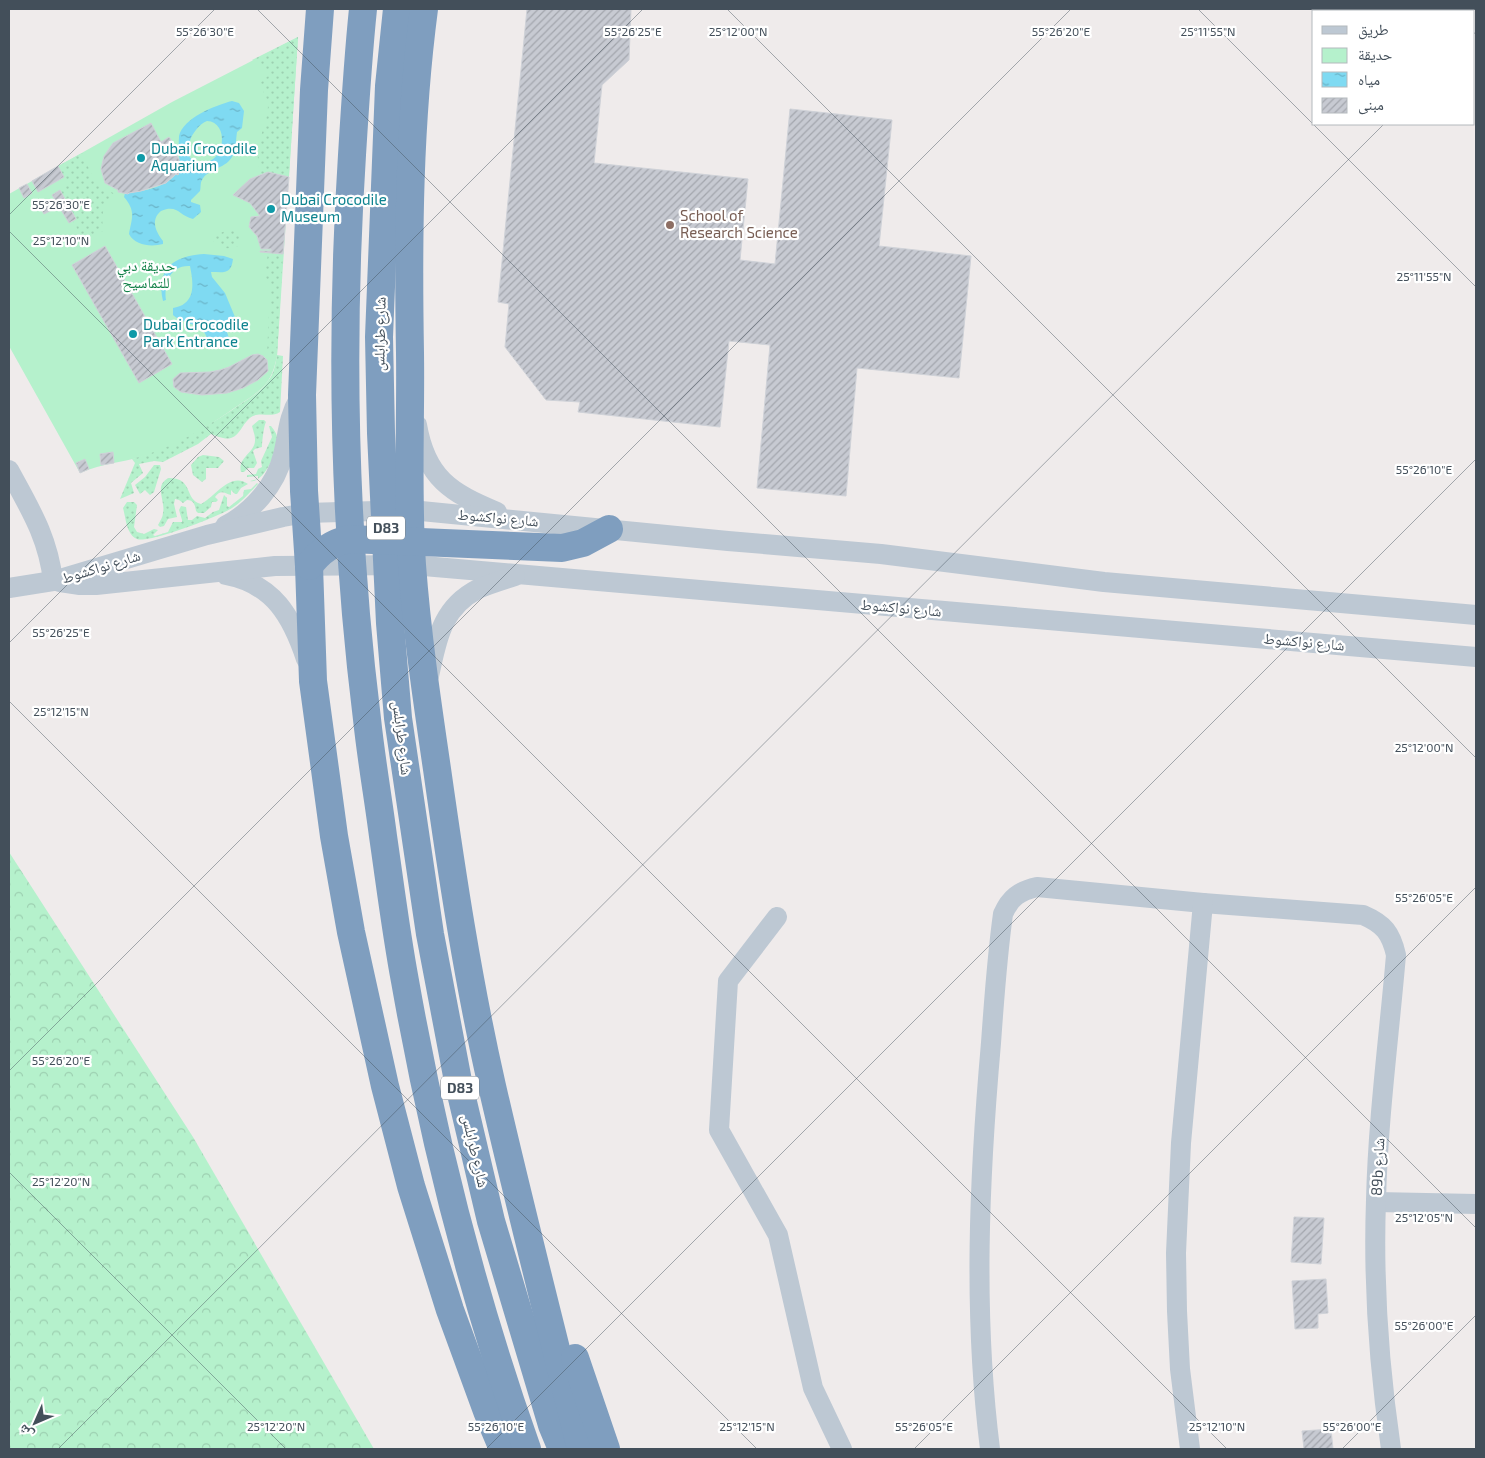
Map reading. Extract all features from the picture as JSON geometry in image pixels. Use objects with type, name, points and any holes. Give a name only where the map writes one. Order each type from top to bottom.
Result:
[{"type":"highway","points":[[320,9],[314,100],[302,395],[304,491],[314,681],[334,836],[348,913],[385,1086],[411,1186],[450,1310],[503,1449]]},
{"type":"highway","name":"D83","points":[[364,9],[354,118],[347,243],[347,344],[351,532],[367,720],[405,981],[443,1165],[466,1254],[501,1374],[527,1449]]},
{"type":"highway","name":"شارع طرابلس","points":[[397,9],[389,86],[379,337],[382,461],[390,623],[398,718],[430,934],[458,1081],[491,1221],[552,1426],[562,1449]]},
{"type":"highway","points":[[424,9],[417,69],[410,183],[410,384],[412,553],[426,690],[462,932],[492,1084],[581,1449]]},
{"type":"highway","points":[[309,566],[322,551],[340,541],[360,539],[412,553],[562,548],[584,544],[610,529]]},
{"type":"highway","points":[[544,1302],[553,1312],[566,1335],[606,1449]]},
{"type":"street","points":[[410,384],[422,447],[431,467],[439,478],[453,490],[471,501],[518,520]]},
{"type":"street","points":[[207,536],[231,523],[248,510],[263,494],[274,478],[283,456],[291,415],[302,395]]},
{"type":"street","points":[[9,470],[42,532],[51,564],[53,581],[9,588]]},
{"type":"street","name":"شارع نواكشوط","points":[[53,581],[283,516],[306,513],[411,510],[728,542],[890,555],[1104,582],[1476,614]]},
{"type":"street","name":"شارع نواكشوط","points":[[412,553],[521,574],[1476,656]]},
{"type":"street","name":"شارع نواكشوط","points":[[53,581],[88,585],[274,566],[309,566]]},
{"type":"street","points":[[210,572],[250,582],[270,595],[280,605],[295,628],[314,681]]},
{"type":"street","points":[[426,690],[438,636],[449,614],[458,604],[479,589],[521,574]]},
{"type":"street","name":"89b شارع","points":[[990,1449],[982,1358],[979,1292],[979,1226],[984,1112],[1002,914],[1007,904],[1015,895],[1026,889],[1037,887],[1203,903],[1349,913],[1363,915],[1376,920],[1386,930],[1393,942],[1396,955],[1379,1142],[1376,1202],[1376,1292],[1381,1382],[1391,1449]]},
{"type":"street","points":[[1190,1449],[1180,1369],[1176,1253],[1181,1143],[1203,903]]},
{"type":"street","points":[[777,917],[728,980],[719,1130],[778,1235],[813,1388],[842,1449]]},
{"type":"street","points":[[1376,1202],[1476,1204]]},
{"type":"green space","name":"حديقة دبي للتماسيح","points":[[298,37],[277,356],[271,375],[266,384],[251,397],[177,443],[151,454],[80,473],[9,346],[9,194],[172,102]]},
{"type":"green space","points":[[298,37],[289,177],[268,172],[261,175],[258,149],[268,112],[268,105],[267,99],[258,85],[268,76],[264,67],[252,60]]},
{"type":"green space","points":[[82,153],[96,180],[115,195],[110,198],[103,210],[103,231],[84,241],[73,221],[76,219],[60,190],[66,181],[58,166]]},
{"type":"green space","points":[[232,230],[240,233],[242,236],[240,245],[233,248],[225,248],[218,246],[213,241],[221,233]]},
{"type":"green space","points":[[268,253],[283,254],[277,355],[283,356],[280,412],[273,415],[253,416],[231,438],[211,434],[198,444],[163,462],[154,461],[139,464],[143,473],[131,483],[134,493],[120,499],[135,463],[132,459],[172,445],[220,418],[252,397],[270,378],[277,356],[267,355],[270,289],[265,274]]},
{"type":"green space","points":[[259,420],[266,422],[262,447],[253,451],[257,463],[254,468],[248,468],[241,472],[242,462],[255,444],[252,426]]},
{"type":"green space","points":[[269,426],[271,426],[277,437],[276,449],[265,472],[258,479],[258,476],[247,477],[247,475],[256,474],[258,469],[262,467],[261,461],[272,437]]},
{"type":"green space","points":[[203,455],[219,457],[224,461],[218,468],[206,468],[206,479],[202,482],[193,475],[191,465],[198,457]]},
{"type":"green space","points":[[154,465],[160,465],[161,469],[154,492],[150,495],[145,490],[140,494],[135,485],[145,477]]},
{"type":"green space","points":[[169,478],[177,479],[186,485],[192,498],[201,504],[229,483],[241,481],[248,484],[241,488],[237,494],[231,490],[231,495],[223,492],[219,493],[215,497],[218,500],[212,502],[211,507],[204,513],[198,513],[194,503],[191,501],[187,500],[183,503],[175,499],[174,504],[177,517],[168,519],[164,526],[160,527],[158,525],[163,508],[161,489],[164,481]]},
{"type":"green space","points":[[257,483],[246,497],[232,508],[200,523],[155,537],[144,539],[133,537],[127,525],[123,508],[127,502],[134,502],[137,505],[134,527],[137,532],[144,534],[154,529],[158,530],[153,535],[155,536],[168,532],[173,522],[182,522],[179,510],[181,506],[186,507],[188,520],[192,520],[197,516],[205,518],[219,510],[224,495],[227,498],[227,506],[229,507],[243,496],[244,490],[251,489]]},
{"type":"green space","points":[[9,852],[193,1137],[374,1449],[9,1449]]},
{"type":"water","points":[[232,101],[239,103],[244,111],[242,128],[237,132],[235,149],[230,160],[205,176],[201,181],[200,191],[191,200],[191,202],[200,205],[201,212],[193,219],[171,209],[161,211],[156,218],[155,226],[163,244],[149,245],[135,241],[129,234],[132,211],[124,197],[125,193],[138,192],[159,186],[166,183],[176,174],[178,175],[182,166],[179,164],[179,136],[182,129],[201,113]],"holes":[[[207,121],[215,123],[220,129],[222,136],[219,152],[207,162],[198,162],[192,159],[188,149],[192,135]]]},
{"type":"water","points":[[204,254],[233,259],[231,268],[226,272],[211,272],[212,277],[225,293],[235,317],[227,332],[230,341],[227,345],[208,343],[203,331],[173,315],[173,308],[184,304],[191,295],[192,275],[190,266],[183,266],[173,272],[167,282],[166,300],[163,301],[162,280],[169,266],[184,258]]},
{"type":"building","points":[[527,9],[631,9],[629,60],[602,85],[594,163],[748,179],[740,260],[775,264],[790,109],[892,120],[879,246],[971,256],[959,378],[857,368],[846,496],[757,488],[770,345],[729,341],[720,427],[578,412],[580,402],[546,400],[505,347],[509,304],[498,302]]},
{"type":"building","name":"Dubai Crocodile Aquarium","points":[[151,123],[161,142],[169,137],[174,144],[179,164],[182,165],[178,175],[176,174],[166,183],[141,191],[128,194],[118,192],[118,190],[105,183],[101,169],[104,156],[113,143]]},
{"type":"building","points":[[58,166],[64,177],[38,192],[32,181]]},
{"type":"building","name":"Dubai Crocodile Museum","points":[[268,172],[289,177],[283,254],[260,252],[271,251],[271,249],[261,249],[257,236],[249,227],[251,217],[260,216],[250,203],[233,195],[250,179]]},
{"type":"building","points":[[27,184],[32,193],[24,198],[19,188]]},
{"type":"building","points":[[60,190],[76,219],[69,223],[52,195]]},
{"type":"building","points":[[47,199],[52,210],[44,214],[38,204]]},
{"type":"building","name":"Dubai Crocodile Park Entrance","points":[[105,246],[172,364],[139,383],[72,265]]},
{"type":"building","points":[[258,354],[267,360],[268,371],[258,380],[243,388],[227,393],[202,395],[181,392],[174,387],[173,379],[180,373],[220,370]]},
{"type":"building","points":[[113,452],[114,463],[101,465],[100,454]]},
{"type":"building","points":[[85,459],[89,469],[80,473],[76,463]]},
{"type":"building","points":[[1294,1217],[1324,1218],[1321,1264],[1291,1262]]},
{"type":"building","points":[[1326,1279],[1328,1313],[1318,1314],[1318,1328],[1295,1329],[1292,1281]]},
{"type":"building","points":[[1331,1429],[1333,1449],[1304,1449],[1302,1431]]},
{"type":"place","name":"Dubai Crocodile Aquarium","points":[[141,158]]},
{"type":"place","name":"Dubai Crocodile Museum","points":[[271,209]]},
{"type":"place","name":"School of Research Science","points":[[670,225]]},
{"type":"place","name":"Dubai Crocodile Park Entrance","points":[[133,334]]}]
